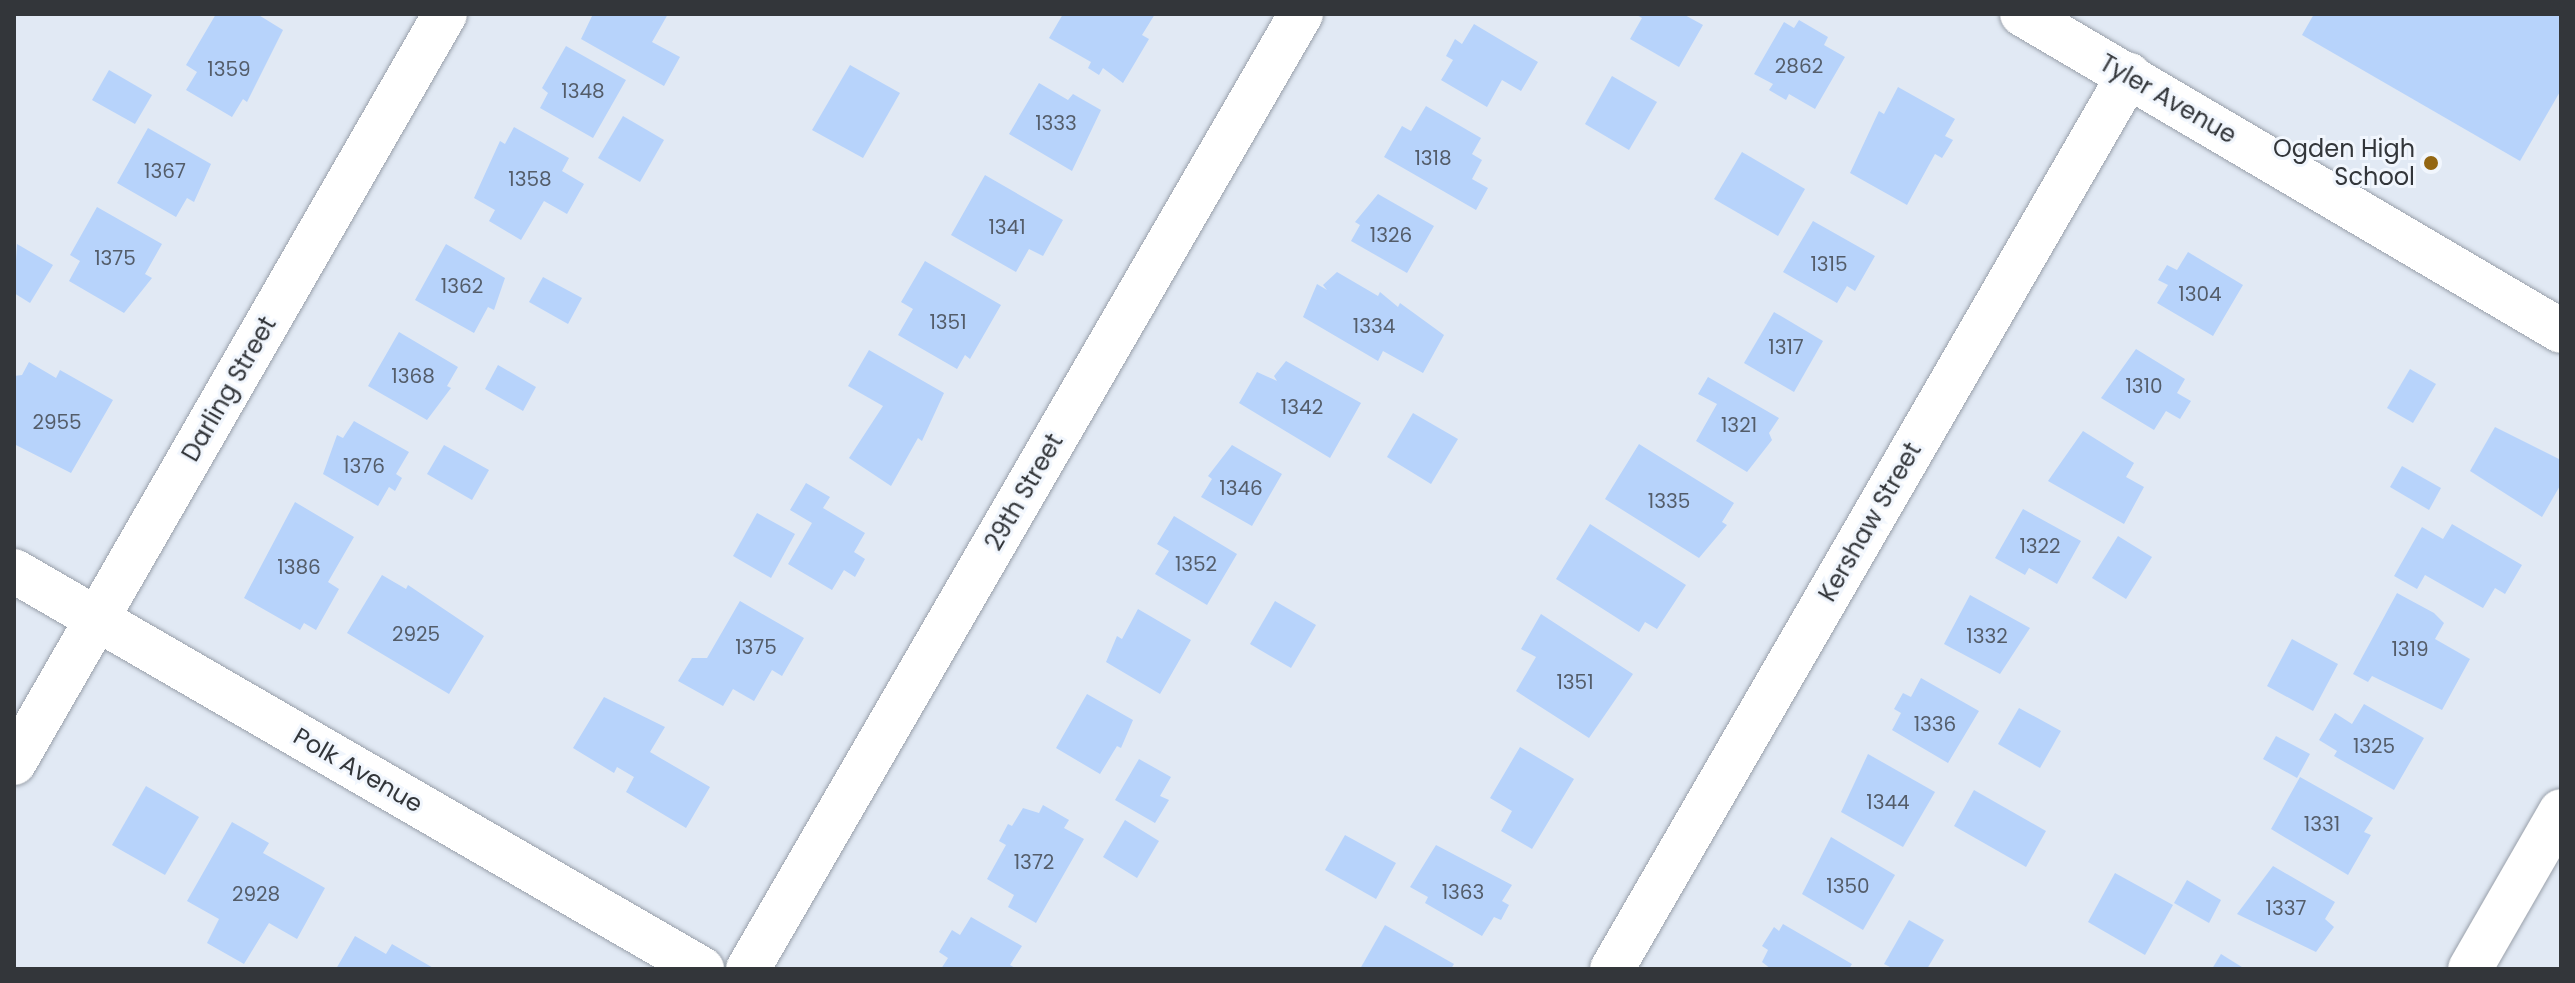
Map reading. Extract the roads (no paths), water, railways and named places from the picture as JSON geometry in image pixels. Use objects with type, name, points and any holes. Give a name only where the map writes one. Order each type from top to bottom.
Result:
[{"type":"street","name":"Darling Street","points":[[14,763],[445,14]]},
{"type":"street","name":"29th Street","points":[[748,969],[1301,14]]},
{"type":"street","name":"Tyler Avenue","points":[[2022,14],[2561,331]]},
{"type":"street","name":"Kershaw Street","points":[[1612,969],[2129,75]]},
{"type":"street","name":"Polk Avenue","points":[[14,571],[702,969]]},
{"type":"street","points":[[2470,969],[2561,811]]},
{"type":"place","name":"Ogden High School","points":[[2431,163]]}]
